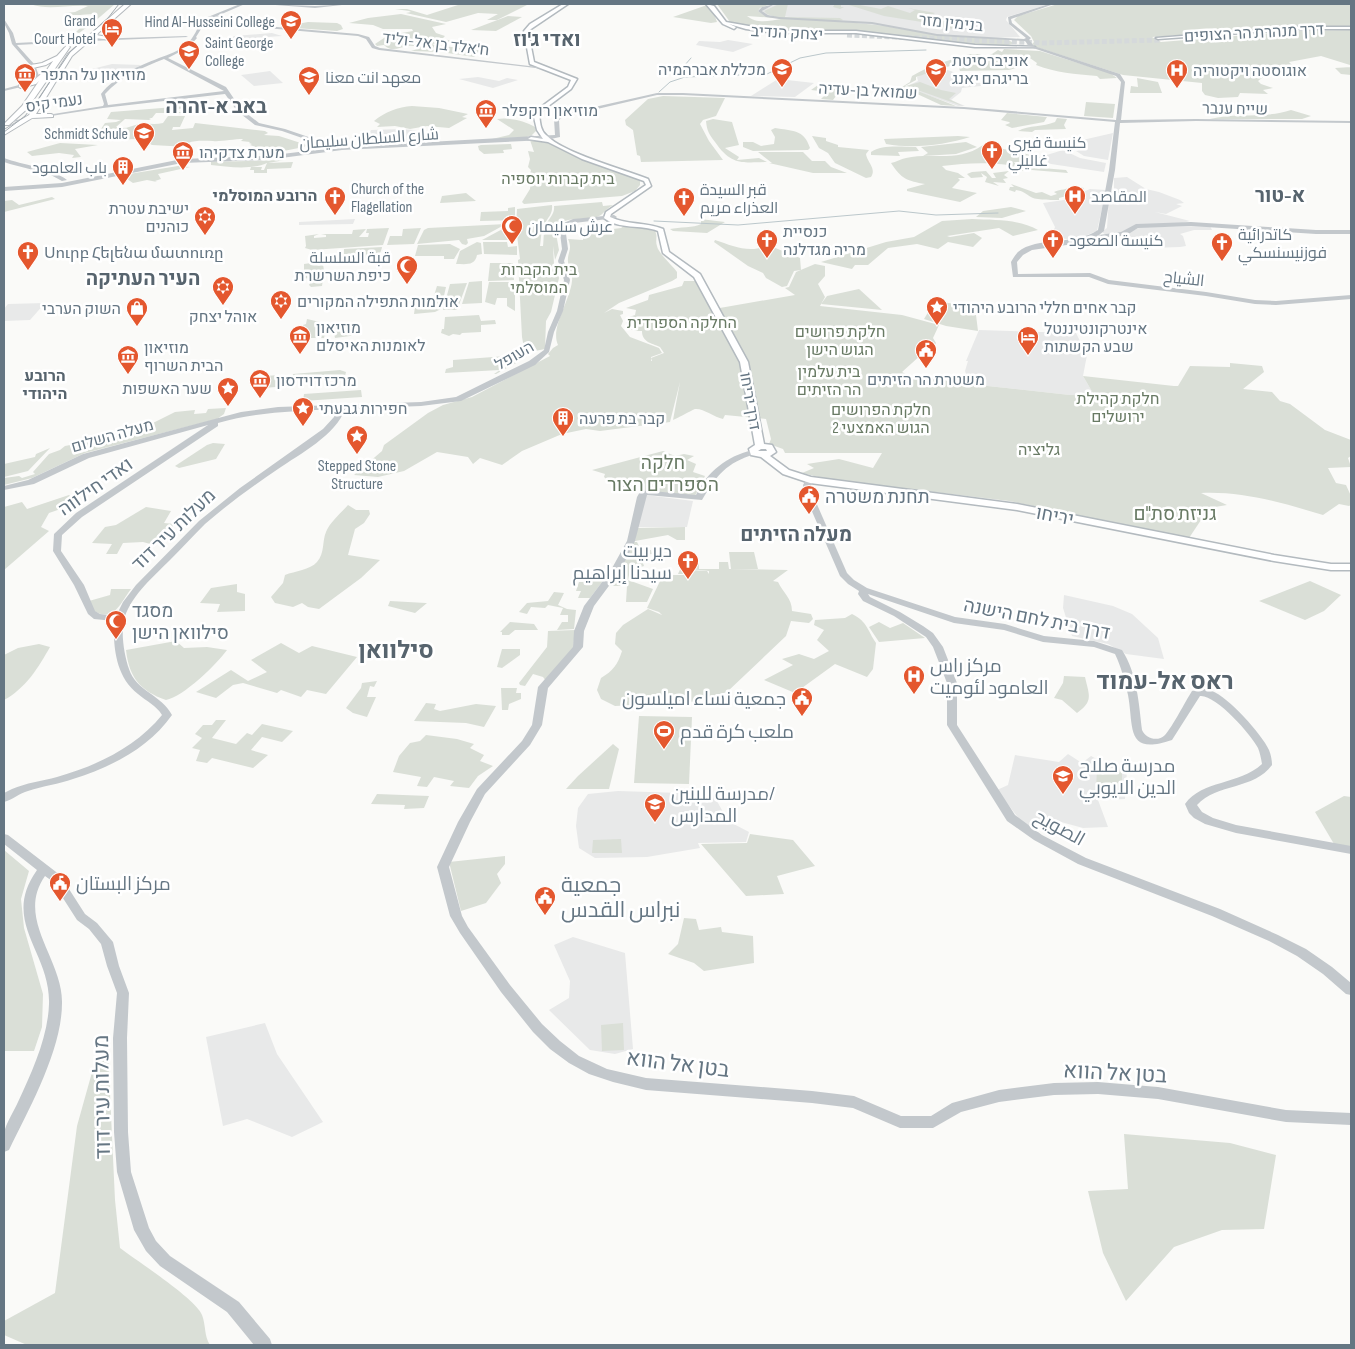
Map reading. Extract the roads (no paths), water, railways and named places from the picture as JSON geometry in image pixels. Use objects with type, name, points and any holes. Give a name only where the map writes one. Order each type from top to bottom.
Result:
[{"type":"highway","points":[[108,12],[123,4]]},
{"type":"highway","points":[[33,66],[46,63],[80,41],[128,4]]},
{"type":"highway","points":[[4,134],[28,119],[80,41],[96,38],[112,39]]},
{"type":"highway","points":[[56,42],[102,41]]},
{"type":"highway","points":[[4,126],[12,121],[22,110],[60,54]]},
{"type":"highway","points":[[21,86],[37,81],[49,69]]},
{"type":"highway","points":[[28,119],[51,116]]},
{"type":"main road","points":[[566,4],[532,25],[526,31],[532,63],[574,79],[571,87],[548,101],[537,111],[536,115],[540,131],[548,138],[576,153],[644,181],[645,184],[642,191],[621,205],[610,217]]},
{"type":"main road","name":"יצחק הנדיב","points":[[708,4],[714,8],[722,22],[739,27],[767,32],[853,34]]},
{"type":"main road","name":"יצחק הנדיב","points":[[714,4],[719,8],[730,25],[776,34],[847,35]]},
{"type":"main road","points":[[730,25],[776,32],[860,32],[959,44],[1015,47],[1026,42]]},
{"type":"main road","points":[[730,25],[768,35],[871,38],[997,48]]},
{"type":"main road","name":"דרך מנהרת הר הצופים","points":[[1160,39],[1301,30],[1351,29]]},
{"type":"main road","points":[[538,123],[548,138]]},
{"type":"main road","points":[[529,138],[540,131]]},
{"type":"main road","points":[[529,138],[559,139],[576,153]]},
{"type":"main road","name":"דרך יריחו","points":[[610,217],[617,222],[653,226],[661,230],[665,250],[697,276],[744,362],[756,449]]},
{"type":"main road","name":"יריחו","points":[[756,449],[786,472],[810,480],[1017,507],[1274,558],[1331,567],[1351,568]]},
{"type":"street","points":[[103,108],[106,104],[104,94],[110,85],[145,64],[169,55],[190,38],[203,21],[241,4]]},
{"type":"street","points":[[264,4],[301,6],[348,4]]},
{"type":"street","points":[[306,4],[316,6]]},
{"type":"street","name":"בנימין מזר","points":[[773,4],[763,8],[760,10],[761,12],[766,16],[783,19],[872,23],[918,32],[965,38],[1009,39],[1026,42]]},
{"type":"street","points":[[1052,4],[1009,18],[1010,23],[1026,42],[1048,52],[1121,77],[1123,82],[1119,121],[1101,232],[1095,237]]},
{"type":"street","name":"ח'אלד בן אל-וליד","points":[[213,16],[254,26],[358,35],[368,38],[373,47],[387,50],[544,68]]},
{"type":"street","points":[[4,20],[36,72],[36,80],[4,90]]},
{"type":"street","points":[[4,32],[11,33]]},
{"type":"street","points":[[112,39],[190,38]]},
{"type":"street","points":[[102,41],[190,38]]},
{"type":"street","points":[[18,43],[80,41]]},
{"type":"street","points":[[18,43],[56,42]]},
{"type":"street","points":[[997,48],[1026,42]]},
{"type":"street","points":[[169,55],[166,58],[167,60],[224,88],[239,110],[257,124],[283,130],[340,149],[455,144],[529,138]]},
{"type":"street","points":[[103,108],[227,92]]},
{"type":"street","name":"שמואל בן-עדיה","points":[[559,139],[556,119],[560,116],[644,97],[668,94],[964,108],[1119,121]]},
{"type":"street","name":"נעמי קיס","points":[[51,116],[103,108]]},
{"type":"street","name":"נעמי קיס","points":[[12,121],[103,108]]},
{"type":"street","name":"שייח ענבר","points":[[1119,121],[1351,122]]},
{"type":"street","name":"شارع السلطان سليمان","points":[[4,190],[62,181],[84,180],[161,164],[195,160],[258,160],[340,149],[455,144]]},
{"type":"street","points":[[4,160],[62,181]]},
{"type":"street","name":"העופל","points":[[342,406],[421,404],[458,399],[540,358],[550,345],[550,335],[560,311],[567,280],[561,261],[565,249],[562,225],[573,221],[610,217]]},
{"type":"street","points":[[1095,237],[1121,234],[1132,230],[1136,226],[1191,224],[1308,232],[1351,232]]},
{"type":"street","name":"الشياح","points":[[1095,237],[1075,242],[1034,247],[1024,251],[1014,262],[1015,276],[1090,275],[1108,282],[1196,292],[1255,302],[1276,303],[1351,297]]},
{"type":"street","name":"מעלה השלום","points":[[4,488],[31,482],[86,456],[228,418],[272,409],[342,406]]},
{"type":"street","name":"מעלות עיר דוד","points":[[119,619],[133,595],[150,575],[214,512],[326,430],[338,418],[342,406]]},
{"type":"street","name":"ואדי חילווה","points":[[119,619],[98,617],[91,612],[79,585],[57,551],[58,534],[79,515],[228,418]]},
{"type":"street","name":"בטן אל הווא","points":[[756,449],[738,456],[718,469],[708,481],[700,498],[644,492],[638,504],[631,541],[616,571],[589,606],[579,630],[578,647],[543,687],[537,725],[526,743],[481,792],[464,822],[443,867],[456,916],[464,930],[544,1034],[568,1056],[593,1070],[646,1084],[854,1102],[900,1122],[933,1122],[957,1107],[999,1096],[1054,1089],[1098,1088],[1158,1093],[1286,1116],[1351,1119]]},
{"type":"street","points":[[810,480],[807,485],[808,493],[843,574],[850,582],[864,590]]},
{"type":"street","name":"דרך בית לחם הישנה","points":[[864,590],[954,620],[1005,627],[1042,639],[1094,644],[1119,652],[1133,695],[1137,730],[1140,737],[1147,741],[1156,742],[1168,738],[1196,693],[1204,691],[1210,694],[1220,700],[1257,739],[1264,749],[1267,765],[1261,772],[1249,779],[1208,791],[1196,797],[1191,804],[1193,810],[1209,821],[1236,829],[1351,850]]},
{"type":"street","name":"الصويح","points":[[864,590],[863,594],[866,600],[897,614],[920,628],[930,635],[938,647],[952,683],[952,725],[1011,818],[1022,828],[1068,854],[1108,872],[1251,928],[1312,961],[1337,977],[1351,990]]},
{"type":"street","points":[[4,798],[18,789],[68,777],[121,755],[147,738],[159,727],[167,715],[164,707],[147,698],[126,676],[122,662],[119,619]]},
{"type":"street","name":"מעלות עיר דוד","points":[[4,838],[56,878],[81,916],[94,926],[108,942],[113,966],[123,993],[120,1038],[121,1132],[124,1172],[142,1230],[151,1246],[165,1262],[233,1307],[264,1345]]},
{"type":"street","points":[[4,1146],[44,1053],[55,1018],[57,1002],[53,974],[31,923],[28,909],[31,889],[45,868]]},
{"type":"waterway","points":[[686,77],[767,74],[800,58],[826,53],[926,50]]},
{"type":"waterway","points":[[659,92],[670,82],[691,75],[692,70],[684,66],[691,58]]},
{"type":"waterway","points":[[654,221],[738,225],[899,211],[936,215],[998,213]]},
{"type":"tunnel","points":[[847,35],[1043,43],[1161,40]]},
{"type":"tram line","points":[[4,132],[25,116],[70,52],[108,18],[119,4]]},
{"type":"place","name":"Hind Al-Husseini College","points":[[291,40]]},
{"type":"place","name":"Grand Court Hotel","points":[[112,48]]},
{"type":"place","name":"Saint George College","points":[[189,70]]},
{"type":"place","name":"מכללת אברהמיה","points":[[782,88]]},
{"type":"place","name":"אוניברסיטת בריגהם יאנג","points":[[936,88]]},
{"type":"place","name":"אוגוסטה ויקטוריה","points":[[1177,89]]},
{"type":"place","name":"מוזיאון על התפר","points":[[25,93]]},
{"type":"place","name":"معهد انت معنا","points":[[309,96]]},
{"type":"place","name":"מוזיאון רוקפלר","points":[[486,129]]},
{"type":"place","name":"Schmidt Schule","points":[[144,152]]},
{"type":"place","name":"كنيسة فيري غاليلي","points":[[992,170]]},
{"type":"place","name":"מערת צדקיהו","points":[[183,171]]},
{"type":"place","name":"باب العامود","points":[[123,186]]},
{"type":"place","name":"المقاصد","points":[[1075,215]]},
{"type":"place","name":"Church of the Flagellation","points":[[335,216]]},
{"type":"place","name":"قبر السيدة العذراء مريم","points":[[684,217]]},
{"type":"place","name":"ישיבת עטרת כוהנים","points":[[205,236]]},
{"type":"place","name":"عرش سليمان","points":[[512,245]]},
{"type":"place","name":"כנסיית מריה מגדלנה","points":[[767,259]]},
{"type":"place","name":"كنيسة الصعود","points":[[1053,259]]},
{"type":"place","name":"كاتدرائية فوزنيسنسكي","points":[[1222,262]]},
{"type":"place","name":"Սուրբ Հելենա մատուռը","points":[[28,271]]},
{"type":"place","name":"قبة السلسلة כיפת השרשרת","points":[[407,285]]},
{"type":"place","name":"אוהל יצחק","points":[[223,306]]},
{"type":"place","name":"אולמות התפילה המקורים","points":[[281,320]]},
{"type":"place","name":"קבר אחים חללי הרובע היהודי","points":[[937,326]]},
{"type":"place","name":"השוק הערבי","points":[[137,327]]},
{"type":"place","name":"מוזיאון לאומנות האיסלם","points":[[300,355]]},
{"type":"place","name":"אינטרקונטיננטל שבע הקשתות","points":[[1028,356]]},
{"type":"place","name":"משטרת הר הזיתים","points":[[926,369]]},
{"type":"place","name":"מוזיאון הבית השרוף","points":[[128,375]]},
{"type":"place","name":"מרכז דוידסון","points":[[260,399]]},
{"type":"place","name":"שער האשפות","points":[[228,407]]},
{"type":"place","name":"חפירות גבעתי","points":[[303,427]]},
{"type":"place","name":"קבר בת פרעה","points":[[563,437]]},
{"type":"place","name":"Stepped Stone Structure","points":[[357,455]]},
{"type":"place","name":"תחנת משטרה","points":[[809,515]]},
{"type":"place","name":"دير بيت سيدنا إبراهيم","points":[[688,580]]},
{"type":"place","name":"מסגד סילוואן הישן","points":[[116,640]]},
{"type":"place","name":"مركز راس العامود لئوميت","points":[[914,695]]},
{"type":"place","name":"جمعية نساء اميلسون","points":[[802,717]]},
{"type":"place","name":"ملعب كرة قدم","points":[[664,750]]},
{"type":"place","name":"مدرسة صلاح الدين الايوبي","points":[[1063,795]]},
{"type":"place","name":"مدرسة للبنين/ المدارس","points":[[655,823]]},
{"type":"place","name":"مركز البستان","points":[[60,902]]},
{"type":"place","name":"جمعية نبراس القدس","points":[[545,916]]},
{"type":"district","name":"ואדי ג'וז","points":[[547,39]]},
{"type":"district","name":"באב א-זהרה","points":[[216,106]]},
{"type":"district","name":"הרובע המוסלמי","points":[[265,195]]},
{"type":"district","name":"א-טור","points":[[1280,195]]},
{"type":"district","name":"העיר העתיקה","points":[[143,278]]},
{"type":"district","name":"הרובע היהודי","points":[[45,384]]},
{"type":"district","name":"מעלה הזיתים","points":[[796,534]]},
{"type":"district","name":"סילוואן","points":[[396,650]]},
{"type":"district","name":"ראס אל-עמוד","points":[[1165,681]]},
{"type":"park label","name":"בית קברות יוספיה","points":[[558,178]]},
{"type":"park label","name":"בית הקברות המוסלמי","points":[[539,278]]},
{"type":"park label","name":"החלקה הספרדית","points":[[682,322]]},
{"type":"park label","name":"חלקת פרושים הגוש הישן","points":[[840,340]]},
{"type":"park label","name":"בית עלמין הר הזיתים","points":[[829,380]]},
{"type":"park label","name":"חלקת קהילת ירושלים","points":[[1118,407]]},
{"type":"park label","name":"חלקת הפרושים הגוש האמצעי 2","points":[[881,418]]},
{"type":"park label","name":"גליציה","points":[[1039,449]]},
{"type":"park label","name":"חלקה הספרדים הצור","points":[[663,473]]},
{"type":"park label","name":"גניזת סת\"ם","points":[[1175,513]]}]
